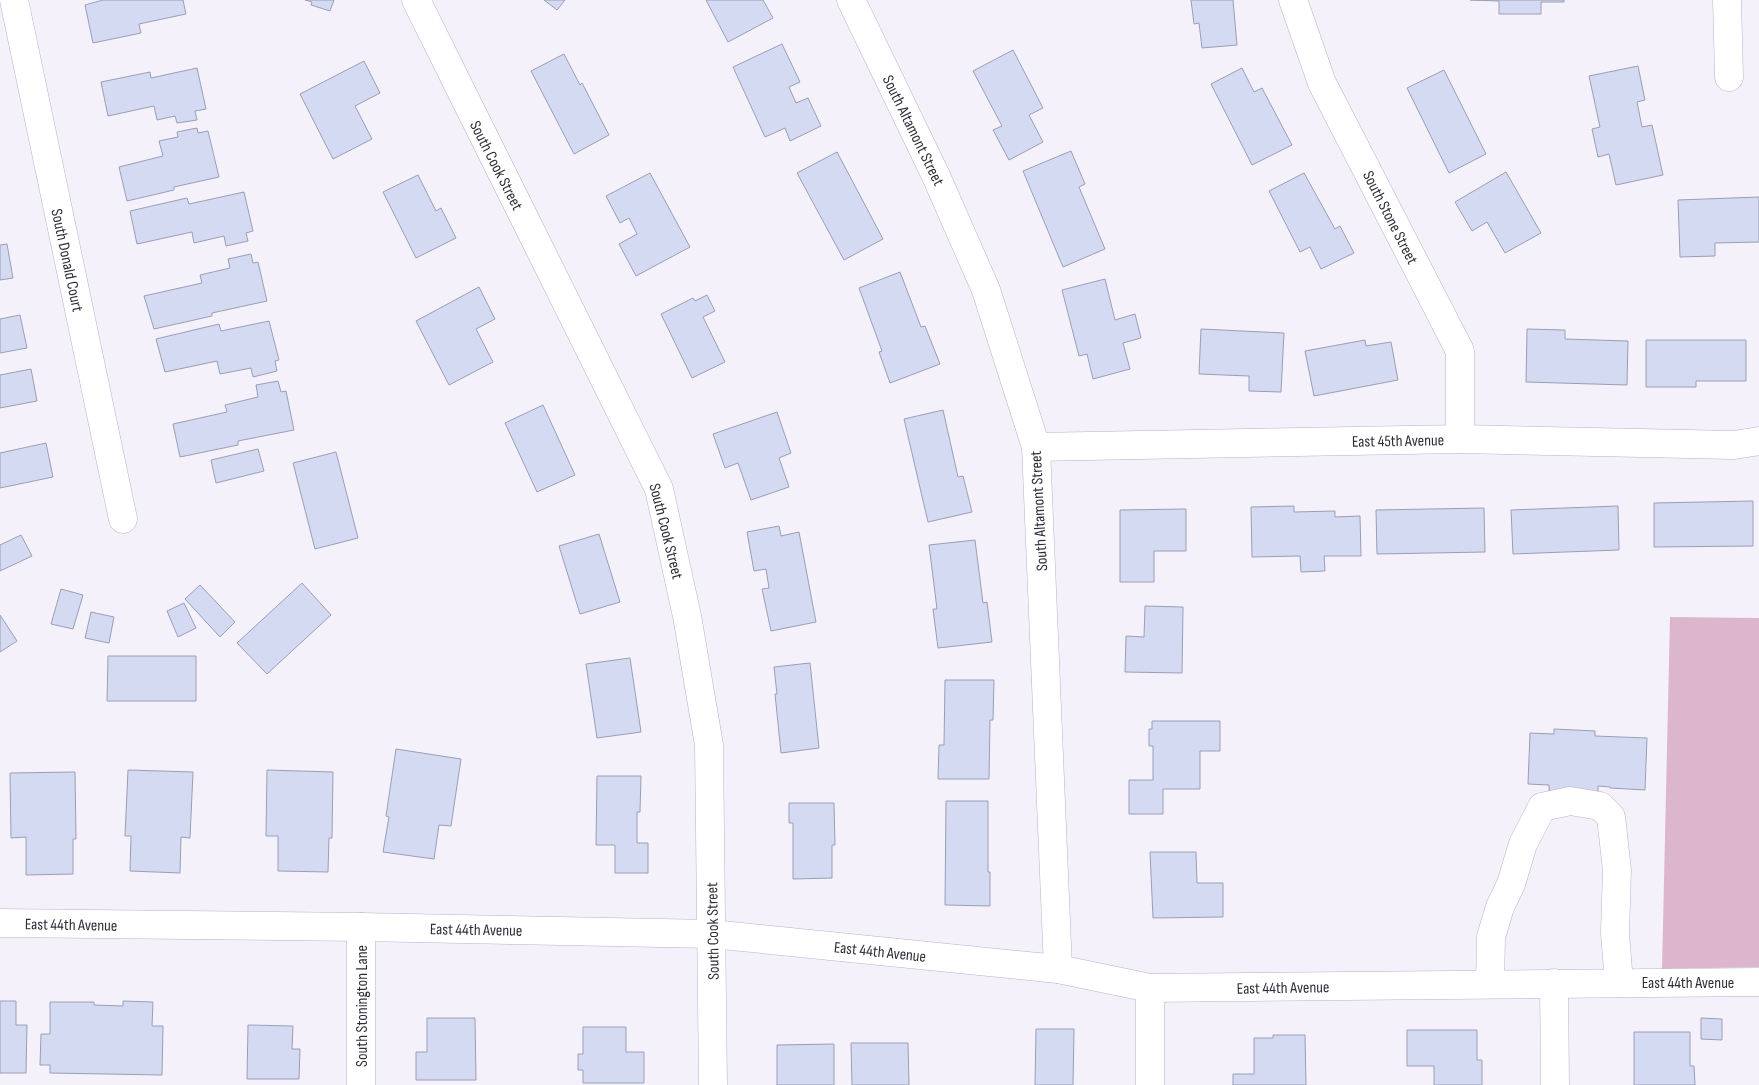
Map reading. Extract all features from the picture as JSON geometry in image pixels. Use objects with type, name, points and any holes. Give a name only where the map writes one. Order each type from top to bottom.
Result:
[{"type":"street","name":"South Donald Court","points":[[14,0],[11,35],[123,519]]},
{"type":"street","name":"South Cook Street","points":[[416,0],[659,488],[687,616],[710,745],[713,1085]]},
{"type":"street","name":"South Altamont Street","points":[[851,0],[936,176],[986,290],[1036,447],[1058,969]]},
{"type":"street","name":"South Stone Street","points":[[1293,0],[1322,83],[1460,351],[1460,439]]},
{"type":"street","points":[[1727,0],[1729,77]]},
{"type":"street","name":"East 45th Avenue","points":[[1036,447],[1460,439],[1734,445],[1759,441]]},
{"type":"street","points":[[1490,984],[1491,937],[1500,907],[1511,884],[1523,844],[1542,807],[1570,801],[1600,806],[1611,817],[1617,870],[1615,932],[1619,983]]},
{"type":"street","name":"East 44th Avenue","points":[[0,923],[361,927],[712,934],[1058,969],[1150,988],[1759,982]]},
{"type":"street","name":"South Stonington Lane","points":[[361,927],[361,1085]]},
{"type":"street","points":[[1554,983],[1555,1085]]},
{"type":"street","points":[[1150,988],[1150,1085]]},
{"type":"shaded area","points":[[1670,617],[1759,618],[1759,967],[1662,969]]},
{"type":"building","points":[[103,0],[183,0],[186,14],[139,24],[141,33],[93,43],[85,5]]},
{"type":"building","points":[[305,0],[334,0],[330,11],[311,5],[312,2]]},
{"type":"building","points":[[544,0],[565,0],[557,10]]},
{"type":"building","points":[[706,0],[763,0],[773,18],[728,42]]},
{"type":"building","points":[[1191,0],[1233,0],[1237,45],[1202,48],[1199,23],[1194,24]]},
{"type":"building","points":[[1470,0],[1564,0],[1564,2],[1541,2],[1541,14],[1499,14],[1499,1]]},
{"type":"building","points":[[782,44],[800,82],[789,87],[796,103],[808,98],[821,126],[790,141],[785,128],[765,137],[733,67]]},
{"type":"building","points":[[1013,50],[1043,108],[1029,115],[1043,142],[1009,160],[993,130],[1002,126],[973,71]]},
{"type":"building","points":[[564,54],[580,85],[582,83],[609,135],[574,154],[531,71]]},
{"type":"building","points":[[364,61],[380,93],[355,106],[372,139],[333,159],[300,94]]},
{"type":"building","points":[[1638,66],[1645,100],[1637,102],[1642,127],[1652,125],[1663,175],[1616,185],[1609,154],[1598,157],[1592,129],[1600,127],[1589,76]]},
{"type":"building","points":[[197,68],[206,109],[195,111],[197,120],[177,123],[175,116],[157,120],[154,106],[108,116],[101,82],[150,72],[151,78]]},
{"type":"building","points":[[1242,68],[1254,92],[1262,88],[1292,145],[1252,165],[1211,84]]},
{"type":"building","points":[[1444,70],[1486,154],[1449,173],[1407,88]]},
{"type":"building","points":[[197,128],[198,133],[208,131],[219,177],[174,187],[174,190],[127,201],[119,167],[163,156],[159,141],[178,137],[177,132]]},
{"type":"building","points":[[1071,151],[1085,184],[1079,187],[1105,249],[1063,267],[1023,171]]},
{"type":"building","points":[[837,152],[883,239],[844,260],[797,173]]},
{"type":"building","points":[[1506,172],[1541,233],[1505,253],[1487,222],[1472,231],[1455,202]]},
{"type":"building","points":[[650,173],[690,247],[636,276],[619,244],[637,234],[629,218],[620,223],[606,196]]},
{"type":"building","points":[[1304,173],[1335,229],[1340,226],[1354,253],[1321,269],[1310,247],[1300,252],[1269,191]]},
{"type":"building","points":[[418,175],[436,211],[441,208],[456,238],[416,258],[383,192]]},
{"type":"building","points":[[244,192],[253,231],[246,233],[248,241],[226,246],[224,236],[194,243],[192,232],[137,244],[130,211],[187,198],[189,204]]},
{"type":"building","points":[[1759,197],[1759,242],[1715,243],[1715,256],[1680,257],[1678,200]]},
{"type":"building","points":[[7,244],[13,278],[0,280],[0,245]]},
{"type":"building","points":[[251,254],[253,263],[258,262],[267,301],[212,313],[212,316],[154,329],[144,296],[202,283],[200,275],[230,268],[228,259]]},
{"type":"building","points":[[900,272],[921,327],[925,326],[940,364],[890,383],[879,352],[882,351],[859,288]]},
{"type":"building","points":[[1105,279],[1115,320],[1135,314],[1141,338],[1123,343],[1130,369],[1093,379],[1087,354],[1079,356],[1062,290]]},
{"type":"building","points":[[479,287],[495,319],[476,329],[493,362],[449,385],[416,321]]},
{"type":"building","points":[[707,295],[715,311],[703,317],[725,362],[692,378],[661,314],[693,298],[695,301]]},
{"type":"building","points":[[20,315],[27,348],[0,353],[0,319]]},
{"type":"building","points":[[269,321],[279,360],[275,361],[277,371],[253,377],[251,368],[220,374],[217,361],[165,372],[156,339],[219,324],[221,331]]},
{"type":"building","points":[[1201,329],[1284,333],[1281,392],[1249,391],[1249,376],[1199,374]]},
{"type":"building","points":[[1527,329],[1565,330],[1565,339],[1628,341],[1627,385],[1526,382]]},
{"type":"building","points":[[1365,340],[1366,346],[1391,342],[1398,380],[1314,396],[1305,351]]},
{"type":"building","points":[[1646,340],[1746,340],[1746,381],[1696,381],[1696,387],[1646,387]]},
{"type":"building","points":[[31,369],[37,401],[0,408],[0,375]]},
{"type":"building","points":[[278,381],[281,392],[286,391],[294,430],[238,441],[238,445],[180,457],[173,424],[227,412],[225,405],[258,397],[256,385]]},
{"type":"building","points":[[543,405],[575,475],[537,492],[505,423]]},
{"type":"building","points":[[943,410],[958,477],[963,476],[972,512],[928,522],[904,419]]},
{"type":"building","points":[[777,412],[791,453],[779,458],[789,487],[751,500],[738,463],[725,468],[713,434]]},
{"type":"building","points":[[46,443],[53,477],[0,488],[0,453]]},
{"type":"building","points":[[258,449],[264,471],[216,483],[211,460]]},
{"type":"building","points":[[336,452],[358,538],[315,549],[293,463]]},
{"type":"building","points":[[1753,501],[1753,546],[1654,547],[1654,503]]},
{"type":"building","points":[[1294,506],[1294,512],[1335,511],[1335,517],[1360,516],[1361,556],[1324,556],[1325,571],[1301,572],[1300,556],[1252,557],[1251,507]]},
{"type":"building","points":[[1618,506],[1619,550],[1513,554],[1511,510]]},
{"type":"building","points":[[1484,508],[1485,552],[1377,554],[1376,510]]},
{"type":"building","points":[[1186,509],[1186,551],[1154,551],[1154,582],[1120,582],[1120,510]]},
{"type":"building","points":[[779,526],[781,536],[799,532],[816,622],[771,631],[762,589],[769,588],[766,569],[754,571],[747,532]]},
{"type":"building","points":[[599,534],[620,602],[580,614],[559,546]]},
{"type":"building","points":[[21,535],[32,556],[0,571],[0,545]]},
{"type":"building","points":[[975,540],[983,603],[987,602],[992,642],[938,648],[933,609],[937,609],[929,545]]},
{"type":"building","points":[[302,583],[331,615],[267,674],[237,643]]},
{"type":"building","points":[[200,585],[235,622],[220,637],[185,599]]},
{"type":"building","points":[[61,589],[83,595],[73,629],[51,624]]},
{"type":"building","points":[[184,603],[196,628],[178,637],[167,611]]},
{"type":"building","points":[[1145,606],[1183,607],[1182,673],[1125,672],[1126,636],[1144,637]]},
{"type":"building","points":[[91,612],[114,617],[109,643],[85,638]]},
{"type":"building","points":[[0,615],[17,641],[0,652]]},
{"type":"building","points":[[108,656],[196,656],[196,701],[107,701]]},
{"type":"building","points":[[630,658],[641,732],[597,738],[586,664]]},
{"type":"building","points":[[810,663],[819,748],[781,753],[774,667]]},
{"type":"building","points":[[945,680],[994,680],[993,720],[990,720],[989,779],[938,779],[939,745],[944,745]]},
{"type":"building","points":[[1152,721],[1220,721],[1220,751],[1200,751],[1200,789],[1163,789],[1163,814],[1129,814],[1129,780],[1153,780],[1153,746],[1149,746],[1149,729],[1152,729]]},
{"type":"building","points":[[1554,729],[1595,731],[1595,736],[1647,738],[1645,790],[1598,786],[1598,793],[1549,791],[1549,785],[1528,784],[1530,733],[1554,734]]},
{"type":"building","points":[[396,749],[461,759],[451,826],[439,825],[434,859],[383,852],[389,817],[386,816]]},
{"type":"building","points":[[128,770],[193,772],[190,838],[181,837],[180,873],[130,871],[131,836],[125,836]]},
{"type":"building","points":[[267,770],[333,772],[332,838],[329,838],[328,872],[278,871],[278,836],[266,836]]},
{"type":"building","points":[[75,772],[76,839],[73,839],[73,874],[26,875],[26,837],[11,838],[10,773]]},
{"type":"building","points":[[597,776],[641,776],[640,812],[637,812],[637,843],[648,843],[648,873],[615,873],[615,845],[596,845]]},
{"type":"building","points":[[946,801],[988,801],[990,906],[945,905]]},
{"type":"building","points":[[789,803],[834,803],[835,845],[832,845],[832,878],[793,879],[793,823],[789,823]]},
{"type":"building","points":[[1150,852],[1196,852],[1197,883],[1223,883],[1223,917],[1153,918]]},
{"type":"building","points":[[0,1001],[16,1001],[16,1025],[27,1025],[26,1073],[0,1073]]},
{"type":"building","points":[[123,1001],[153,1002],[152,1026],[163,1026],[162,1075],[50,1073],[50,1065],[40,1065],[41,1034],[50,1034],[50,1002],[94,1002],[94,1005],[123,1006]]},
{"type":"building","points":[[427,1018],[475,1018],[476,1080],[416,1080],[416,1052],[427,1052]]},
{"type":"building","points":[[1701,1018],[1722,1019],[1722,1040],[1701,1039]]},
{"type":"building","points":[[248,1025],[293,1026],[292,1049],[300,1049],[299,1079],[247,1079]]},
{"type":"building","points":[[583,1027],[626,1027],[626,1052],[644,1052],[644,1083],[583,1083],[583,1070],[578,1070],[578,1054],[583,1054]]},
{"type":"building","points":[[1036,1029],[1074,1029],[1073,1085],[1035,1085]]},
{"type":"building","points":[[1407,1030],[1477,1030],[1477,1060],[1482,1060],[1482,1085],[1434,1085],[1434,1066],[1407,1066]]},
{"type":"building","points":[[1634,1032],[1690,1032],[1690,1066],[1694,1066],[1695,1085],[1634,1085]]},
{"type":"building","points":[[1273,1035],[1305,1035],[1306,1085],[1233,1085],[1233,1074],[1254,1074],[1254,1038],[1273,1038]]},
{"type":"building","points":[[851,1043],[908,1043],[909,1085],[852,1085]]},
{"type":"building","points":[[834,1044],[834,1085],[777,1085],[777,1045]]}]
